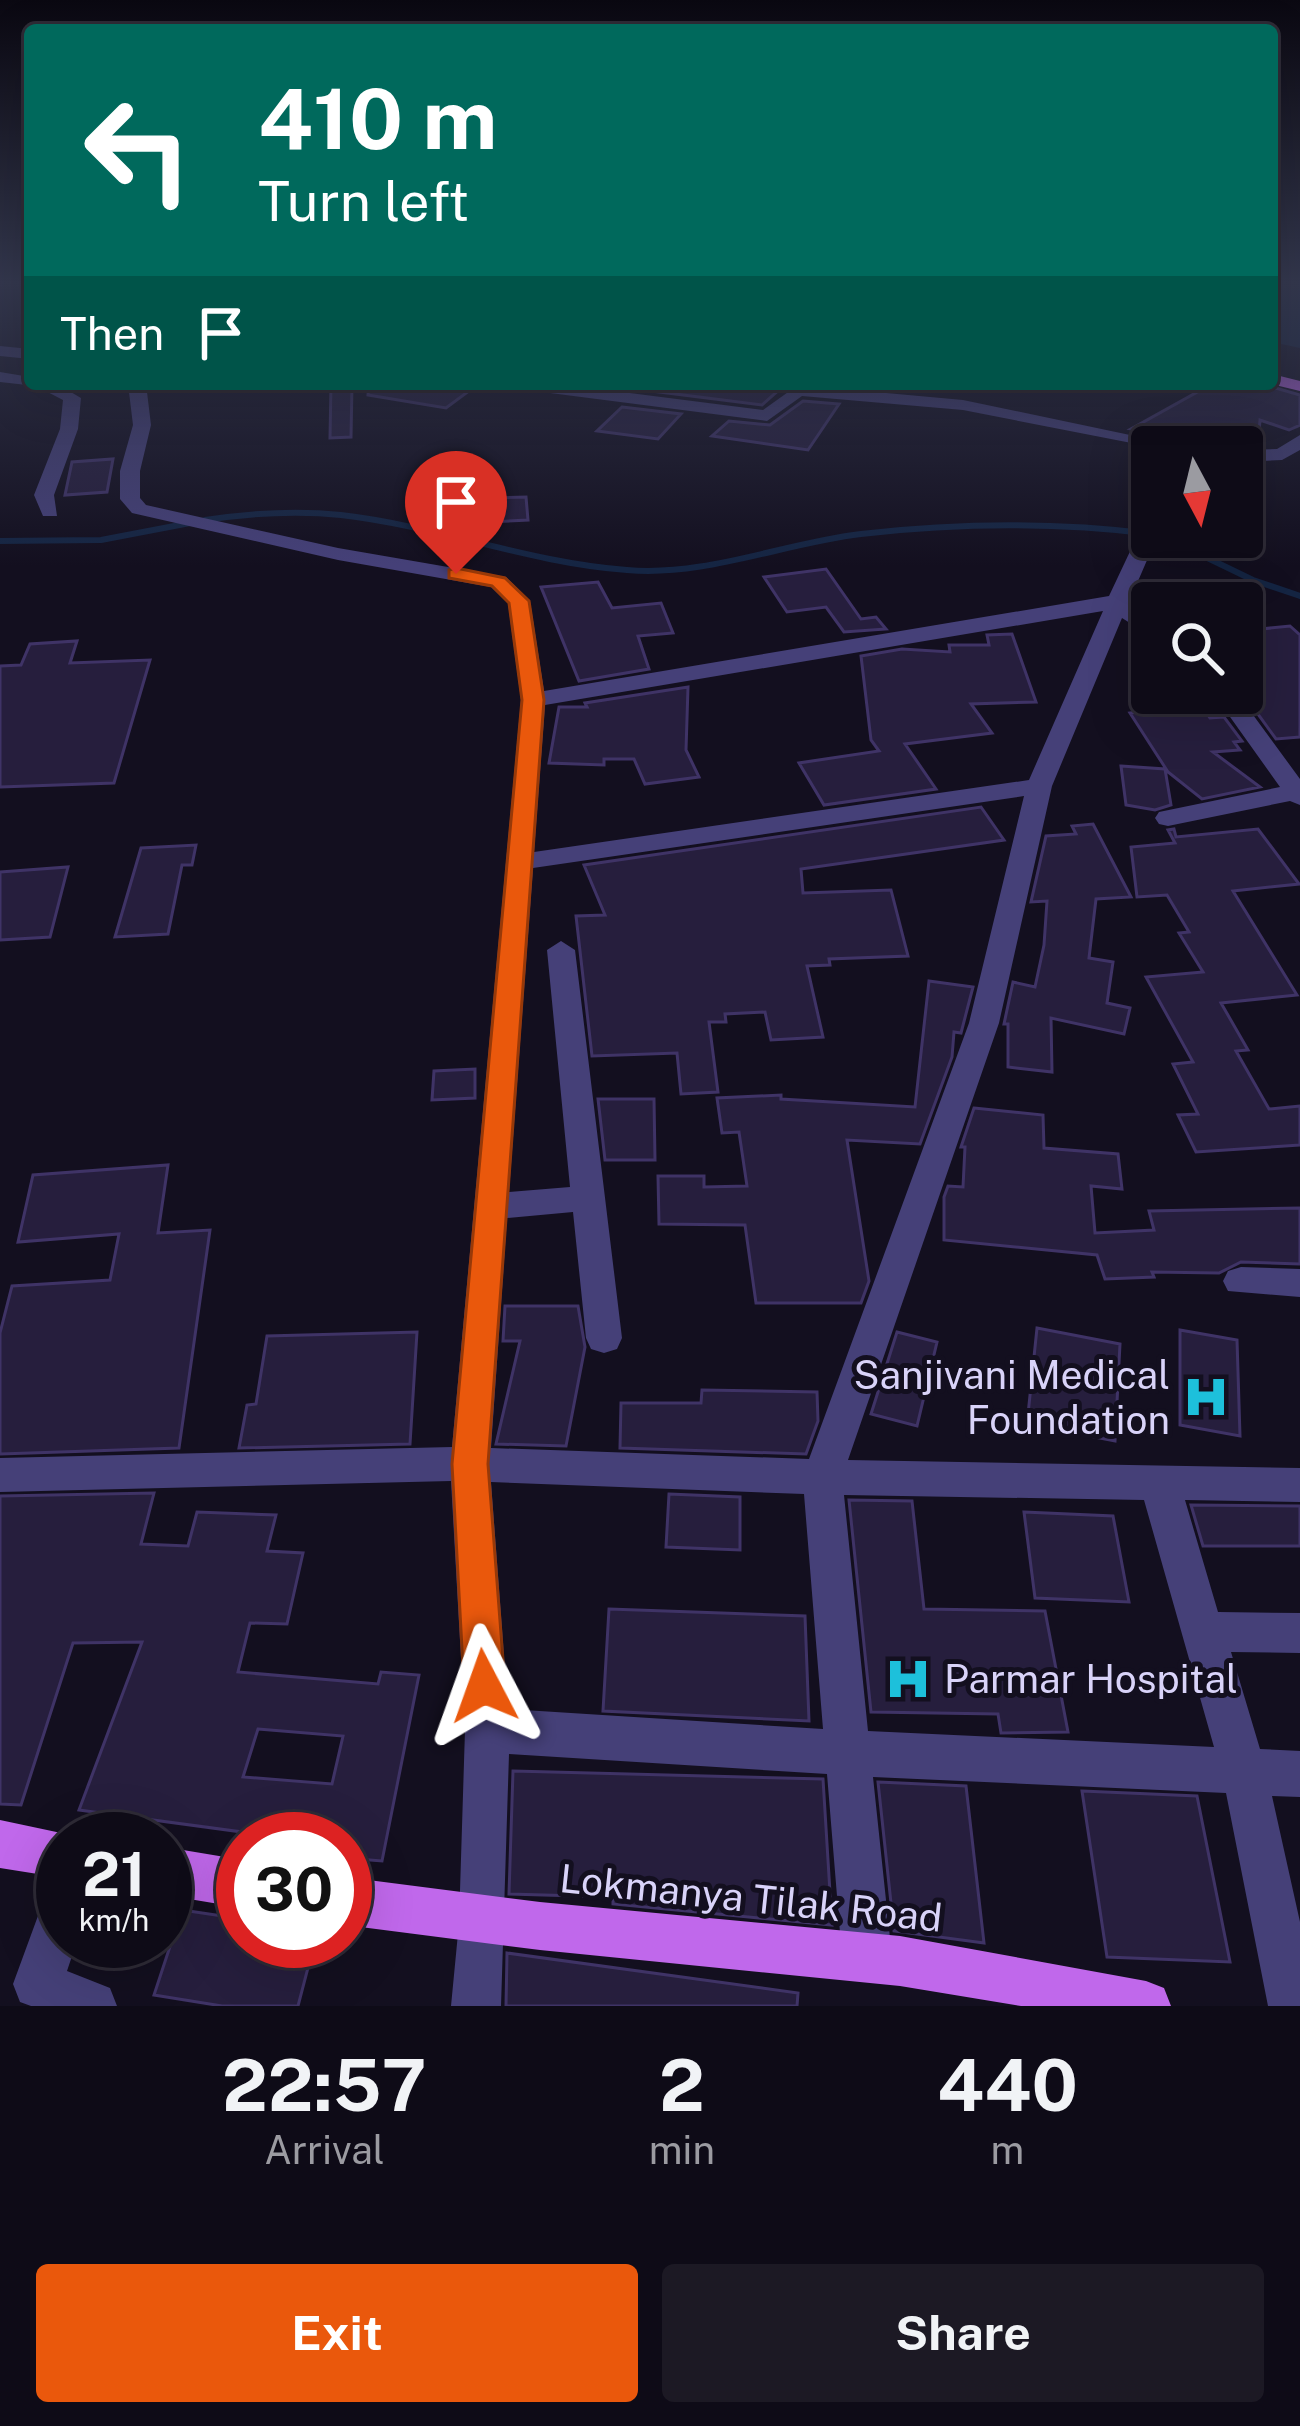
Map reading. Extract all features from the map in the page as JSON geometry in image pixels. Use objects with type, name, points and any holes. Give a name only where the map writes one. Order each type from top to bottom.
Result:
[{"type":"main road","points":[[0,1844],[36,1850]]},
{"type":"main road","name":"Lokmanya Tilak Road","points":[[372,1904],[483,1923],[866,1957],[1002,1976],[1140,2006]]},
{"type":"street","points":[[50,512],[44,495],[69,429],[72,398],[55,390]]},
{"type":"street","points":[[138,390],[142,424],[130,471],[130,499],[154,514],[498,582],[519,601],[533,700],[470,1464],[488,1730],[476,2006]]},
{"type":"street","points":[[566,390],[767,416],[798,390],[964,405],[1131,438]]},
{"type":"street","points":[[1263,455],[1282,454],[1300,441]]},
{"type":"street","points":[[866,1957],[822,1478],[984,1023],[1039,786],[1136,558]]},
{"type":"street","points":[[533,700],[1114,602],[1131,615]]},
{"type":"street","points":[[1168,818],[1297,790],[1241,714]]},
{"type":"street","points":[[518,862],[1039,786]]},
{"type":"street","points":[[561,950],[604,1338]]},
{"type":"street","points":[[490,1207],[589,1198]]},
{"type":"street","points":[[1240,1281],[1300,1282]]},
{"type":"street","points":[[0,1475],[470,1464],[822,1478],[1300,1484]]},
{"type":"street","points":[[1159,1482],[1244,1771],[1293,2006]]},
{"type":"street","points":[[1203,1632],[1300,1633]]},
{"type":"street","points":[[488,1730],[846,1754],[1300,1774]]},
{"type":"street","points":[[43,1968],[38,1984],[92,2006]]},
{"type":"building","points":[[1278,389],[1300,395],[1300,425],[1289,430],[1260,420],[1260,426],[1136,426],[1201,390]]},
{"type":"building","points":[[331,390],[352,390],[351,437],[330,438]]},
{"type":"building","points":[[368,390],[469,391],[446,408],[368,395]]},
{"type":"building","points":[[644,390],[779,390],[762,405]]},
{"type":"building","points":[[803,401],[839,404],[808,450],[712,436],[729,421],[770,425]]},
{"type":"building","points":[[622,407],[681,414],[658,439],[597,431]]},
{"type":"building","points":[[113,459],[107,492],[65,495],[72,462]]},
{"type":"building","points":[[526,497],[528,520],[468,523],[467,499]]},
{"type":"building","points":[[826,569],[861,619],[876,617],[886,629],[844,632],[826,607],[787,612],[764,577]]},
{"type":"building","points":[[598,582],[612,608],[661,603],[673,633],[638,636],[649,669],[579,681],[541,587]]},
{"type":"building","points":[[1290,626],[1300,635],[1300,737],[1276,739],[1258,714],[1263,714],[1263,629]]},
{"type":"building","points":[[1012,634],[1036,702],[971,704],[992,733],[905,744],[936,789],[824,805],[799,763],[879,751],[871,740],[861,656],[902,649],[950,652],[949,645],[989,645],[987,635]]},
{"type":"building","points":[[77,641],[70,663],[150,660],[114,783],[0,787],[0,666],[21,665],[30,644]]},
{"type":"building","points":[[688,687],[686,750],[699,777],[645,784],[634,759],[604,759],[604,765],[549,763],[559,707],[587,707],[585,703]]},
{"type":"building","points":[[1130,713],[1224,717],[1242,741],[1234,742],[1240,750],[1213,752],[1260,787],[1202,799],[1168,772]]},
{"type":"building","points":[[1121,766],[1165,769],[1171,805],[1155,810],[1126,805]]},
{"type":"building","points":[[981,807],[1004,840],[801,869],[803,893],[891,890],[908,956],[829,959],[830,965],[807,966],[823,1037],[771,1040],[765,1012],[725,1014],[726,1022],[709,1022],[718,1092],[681,1094],[677,1053],[592,1056],[576,916],[605,915],[584,865]]},
{"type":"building","points":[[1093,824],[1131,897],[1096,899],[1089,958],[1113,962],[1107,1003],[1130,1008],[1124,1034],[1051,1018],[1052,1072],[1008,1067],[1008,1024],[1004,1024],[1013,982],[1035,987],[1044,945],[1047,901],[1031,902],[1046,836],[1076,834],[1072,826]]},
{"type":"building","points":[[1174,829],[1176,837],[1258,829],[1299,884],[1233,891],[1297,995],[1221,1003],[1248,1050],[1236,1051],[1269,1109],[1300,1106],[1300,1145],[1196,1152],[1178,1115],[1198,1114],[1173,1064],[1193,1062],[1146,977],[1203,972],[1179,933],[1189,932],[1167,895],[1137,897],[1131,847],[1175,843],[1168,830]]},
{"type":"building","points":[[196,845],[192,865],[182,865],[168,934],[115,937],[141,848]]},
{"type":"building","points":[[68,867],[50,937],[0,940],[0,872]]},
{"type":"building","points":[[929,981],[973,987],[961,1033],[954,1032],[952,1057],[920,1144],[847,1140],[869,1281],[861,1303],[756,1303],[745,1225],[659,1224],[658,1176],[704,1176],[704,1187],[747,1186],[739,1132],[722,1133],[717,1098],[781,1095],[781,1099],[915,1107]]},
{"type":"building","points":[[475,1069],[475,1098],[432,1100],[434,1071]]},
{"type":"building","points":[[598,1099],[654,1099],[655,1160],[605,1160]]},
{"type":"building","points":[[974,1108],[1043,1115],[1044,1148],[1118,1154],[1122,1189],[1091,1186],[1095,1233],[1154,1230],[1149,1211],[1300,1208],[1300,1264],[1241,1262],[1219,1273],[1152,1272],[1154,1277],[1105,1279],[1097,1255],[944,1240],[944,1197],[948,1186],[963,1187],[965,1147],[961,1147]]},
{"type":"building","points":[[168,1165],[158,1233],[210,1230],[179,1448],[0,1454],[0,1333],[12,1286],[110,1280],[119,1234],[18,1242],[33,1175]]},
{"type":"building","points":[[505,1306],[578,1306],[585,1347],[566,1446],[496,1444],[520,1341],[503,1341]]},
{"type":"building","points":[[1037,1328],[1120,1344],[1115,1441],[1027,1424]]},
{"type":"building","points":[[1180,1330],[1237,1340],[1240,1436],[1180,1425]]},
{"type":"building","points":[[417,1332],[410,1444],[239,1448],[247,1405],[256,1404],[267,1336]]},
{"type":"building","points":[[897,1332],[937,1342],[917,1426],[871,1414]]},
{"type":"building","points":[[702,1390],[817,1392],[818,1421],[806,1454],[620,1448],[621,1403],[701,1403]]},
{"type":"building","points":[[154,1493],[141,1544],[188,1546],[197,1512],[276,1515],[267,1551],[303,1553],[287,1624],[250,1623],[238,1672],[378,1684],[381,1672],[419,1675],[382,1861],[372,1860],[372,1812],[216,1812],[216,1828],[192,1825],[192,1812],[79,1810],[142,1642],[73,1643],[21,1805],[0,1804],[0,1496]],"holes":[[[258,1729],[343,1736],[332,1784],[243,1777]]]},
{"type":"building","points":[[669,1494],[740,1497],[740,1550],[666,1547]]},
{"type":"building","points":[[849,1500],[912,1501],[924,1609],[1045,1611],[1068,1732],[1001,1733],[998,1714],[871,1712]]},
{"type":"building","points":[[1191,1505],[1300,1506],[1300,1546],[1203,1546]]},
{"type":"building","points":[[1024,1512],[1113,1516],[1129,1602],[1035,1598]]},
{"type":"building","points":[[609,1609],[805,1616],[809,1721],[603,1711]]},
{"type":"building","points":[[513,1771],[823,1779],[832,1925],[613,1904],[613,1897],[509,1894]]},
{"type":"building","points":[[878,1782],[966,1786],[984,1943],[894,1931]]},
{"type":"building","points":[[1082,1791],[1197,1796],[1230,1962],[1107,1957]]},
{"type":"building","points":[[192,1911],[216,1915],[216,1968],[308,1968],[298,2006],[222,2006],[154,1995],[163,1968],[192,1968]]},
{"type":"building","points":[[507,1953],[798,1993],[797,2006],[506,2006]]},
{"type":"waterway","points":[[205,520],[273,513],[341,515],[555,560],[656,571],[897,530],[1043,526],[1131,532]]},
{"type":"waterway","points":[[0,541],[101,540],[190,523]]},
{"type":"waterway","points":[[1207,558],[1300,596]]},
{"type":"place","name":"Sanjivani Medical Foundation","points":[[1206,1397]]},
{"type":"place","name":"Parmar Hospital","points":[[908,1679]]},
{"type":"route","points":[[456,574],[498,582],[519,601],[533,700],[470,1464],[484,1686]]}]
